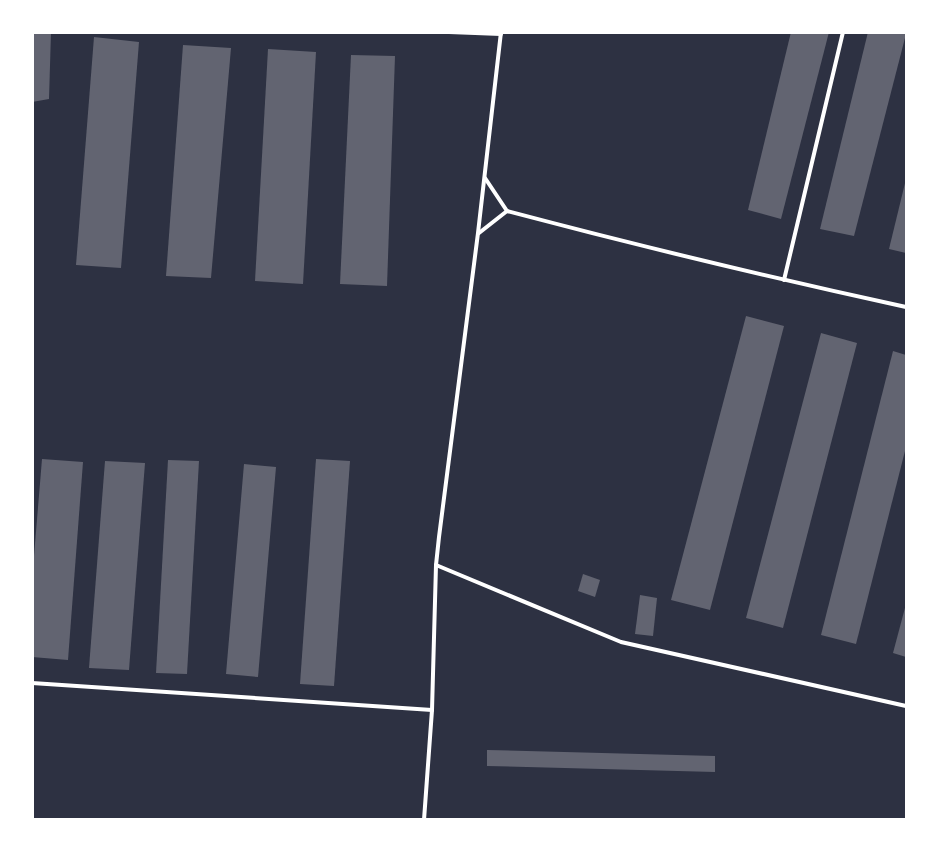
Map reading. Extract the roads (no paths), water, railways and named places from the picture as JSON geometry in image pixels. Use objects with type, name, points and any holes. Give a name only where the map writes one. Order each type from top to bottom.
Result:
[{"type":"lane","points":[[424,820],[432,710],[436,565],[485,178],[501,33],[449,32]]},
{"type":"lane","points":[[784,280],[843,32]]},
{"type":"lane","points":[[485,178],[507,211],[612,239],[906,307]]},
{"type":"lane","points":[[478,233],[507,211]]},
{"type":"lane","points":[[436,565],[621,642],[906,706]]},
{"type":"lane","points":[[32,683],[432,710]]}]
